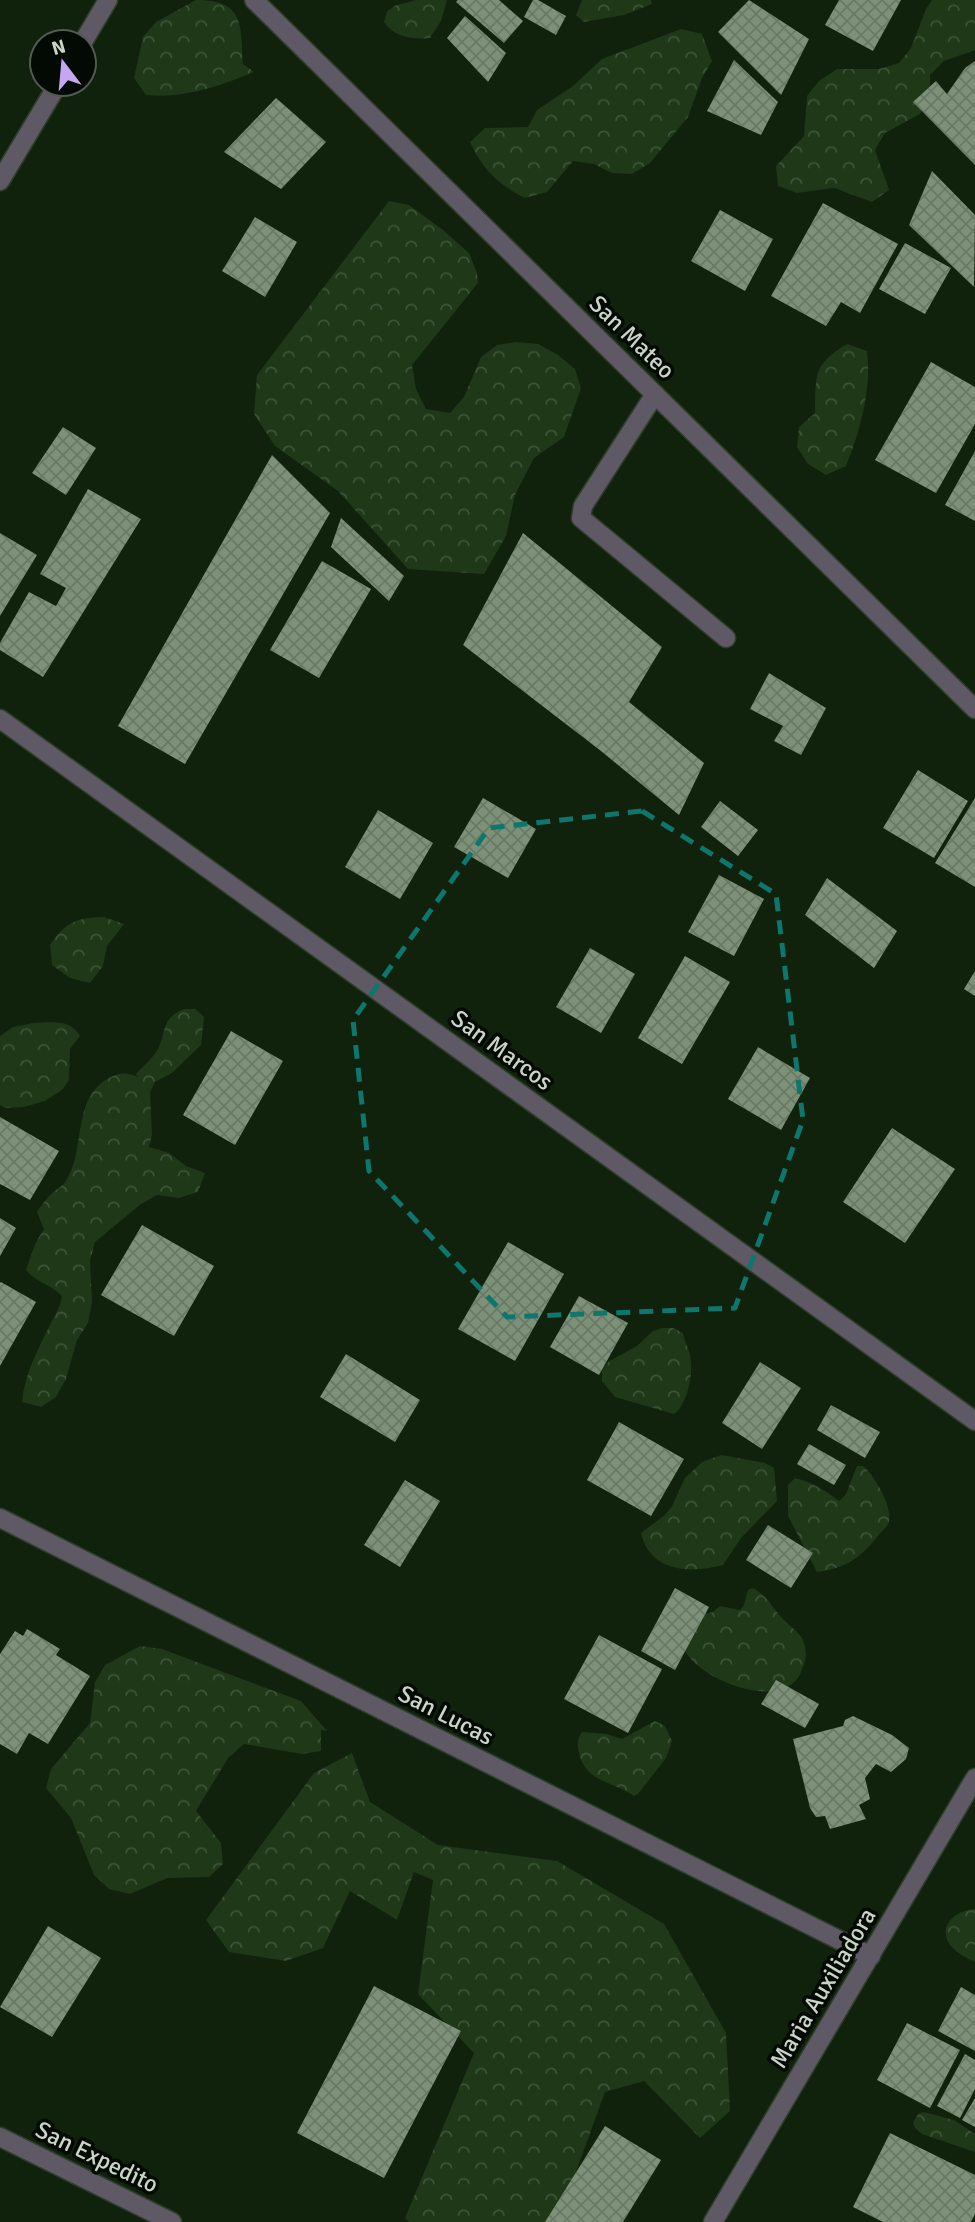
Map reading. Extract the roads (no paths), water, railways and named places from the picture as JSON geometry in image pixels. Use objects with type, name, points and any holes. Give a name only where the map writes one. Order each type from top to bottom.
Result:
[{"type":"street","points":[[91,28],[108,0]]},
{"type":"street","name":"San Mateo","points":[[254,0],[975,709]]},
{"type":"street","points":[[0,181],[50,98]]},
{"type":"street","points":[[655,394],[583,506],[581,518],[726,638]]},
{"type":"street","name":"San Marcos","points":[[0,719],[975,1421]]},
{"type":"street","name":"San Lucas","points":[[0,1518],[871,1956]]},
{"type":"street","name":"Maria Auxiliadora","points":[[713,2222],[975,1778]]},
{"type":"street","name":"San Expedito","points":[[0,2137],[172,2222]]}]
